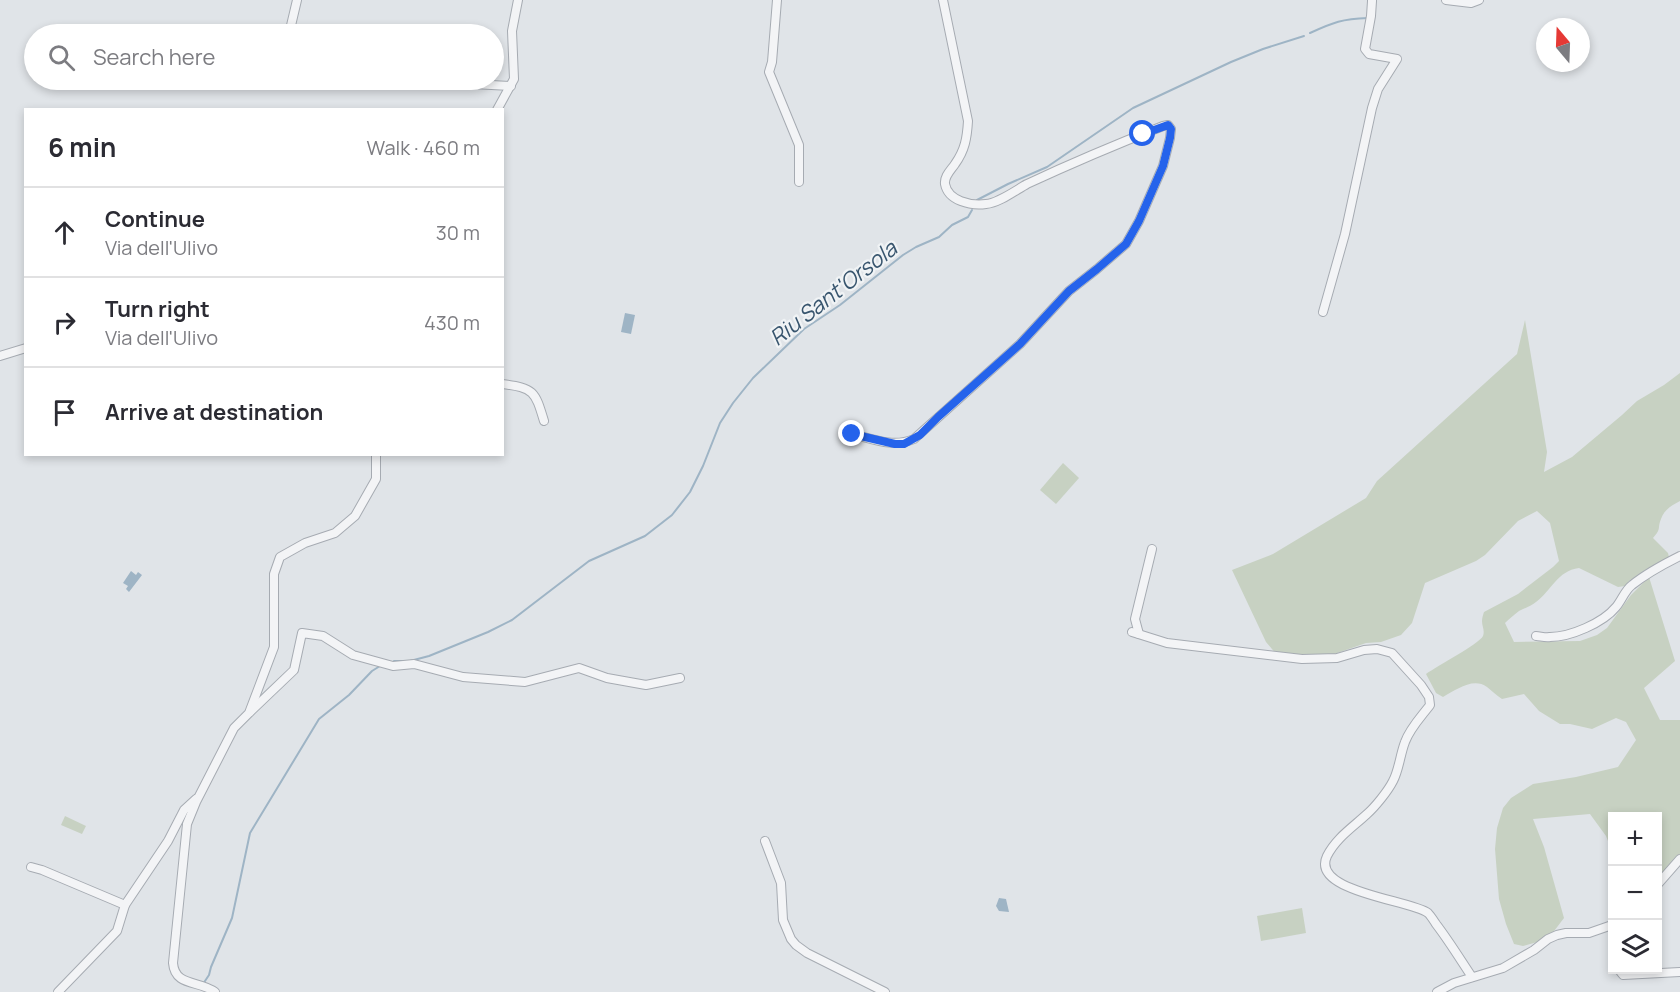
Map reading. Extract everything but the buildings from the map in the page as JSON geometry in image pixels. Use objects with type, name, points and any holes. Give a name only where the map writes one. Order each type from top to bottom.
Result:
[{"type":"street","points":[[292,24],[297,0]]},
{"type":"street","points":[[498,108],[514,79],[512,31],[518,0]]},
{"type":"street","points":[[777,0],[772,63],[769,72],[799,145],[799,182]]},
{"type":"street","points":[[852,434],[895,444],[904,444],[914,439],[1020,344],[1069,291],[1126,244],[1139,221],[1163,166],[1170,138],[1171,129],[1168,125],[1163,126],[986,205],[956,200],[948,192],[945,178],[960,158],[967,139],[968,121],[943,0]]},
{"type":"street","points":[[1323,312],[1345,234],[1372,108],[1378,89],[1397,59],[1369,54],[1365,50],[1371,16],[1370,0]]},
{"type":"street","points":[[1446,0],[1471,3],[1479,0]]},
{"type":"street","points":[[504,86],[510,86]]},
{"type":"street","points":[[0,356],[24,349]]},
{"type":"street","points":[[504,384],[522,387],[535,395],[544,421]]},
{"type":"street","points":[[249,713],[274,647],[274,574],[280,557],[305,543],[335,533],[355,516],[376,479],[376,456]]},
{"type":"street","points":[[1152,549],[1135,619],[1136,633],[1167,643],[1302,659],[1337,658],[1364,650],[1377,649],[1392,653],[1429,697],[1430,705],[1405,741],[1393,782],[1370,812],[1335,843],[1325,858],[1326,871],[1338,882],[1371,896],[1428,913],[1472,977]]},
{"type":"street","points":[[1536,636],[1551,638],[1594,624],[1610,614],[1630,586],[1653,570],[1680,556]]},
{"type":"street","points":[[212,990],[184,980],[175,974],[173,963],[187,824],[198,796],[234,728],[294,670],[302,633],[323,636],[353,655],[393,666],[414,664],[463,676],[525,682],[579,668],[607,678],[646,686],[680,678]]},
{"type":"street","points":[[58,992],[117,931],[125,905],[168,841],[183,810],[198,796]]},
{"type":"street","points":[[765,841],[781,883],[783,920],[791,939],[807,953],[885,992]]},
{"type":"street","points":[[1662,879],[1680,859]]},
{"type":"street","points":[[31,867],[125,905]]},
{"type":"street","points":[[1437,992],[1454,983],[1503,968],[1557,935],[1589,933],[1608,926]]},
{"type":"street","points":[[1662,973],[1680,972]]},
{"type":"street","points":[[1622,974],[1642,974]]},
{"type":"green space","points":[[1525,320],[1547,452],[1544,472],[1572,457],[1637,401],[1680,373],[1680,501],[1664,513],[1653,538],[1668,553],[1667,562],[1630,580],[1625,586],[1618,587],[1579,568],[1571,570],[1560,577],[1536,602],[1519,611],[1505,623],[1514,642],[1580,641],[1597,635],[1607,628],[1631,595],[1649,577],[1675,661],[1644,688],[1660,720],[1680,720],[1680,861],[1662,880],[1662,812],[1608,812],[1608,841],[1590,814],[1533,819],[1544,847],[1564,918],[1548,939],[1523,946],[1514,944],[1499,899],[1495,849],[1497,828],[1503,808],[1511,798],[1533,784],[1618,767],[1636,740],[1626,722],[1616,718],[1592,729],[1560,724],[1539,711],[1524,694],[1502,699],[1482,684],[1470,684],[1443,697],[1436,693],[1426,674],[1480,640],[1484,634],[1482,621],[1484,612],[1518,594],[1559,561],[1550,523],[1537,511],[1518,521],[1485,555],[1476,561],[1425,583],[1412,623],[1401,635],[1381,642],[1366,643],[1323,658],[1278,656],[1266,642],[1232,570],[1273,554],[1366,498],[1377,481],[1517,354]]},
{"type":"green space","points":[[1063,463],[1079,478],[1056,504],[1040,490]]},
{"type":"green space","points":[[65,816],[86,826],[82,834],[61,825]]},
{"type":"green space","points":[[1302,908],[1306,933],[1261,941],[1257,916]]},
{"type":"water","points":[[625,313],[635,315],[631,334],[621,332]]},
{"type":"water","points":[[131,571],[136,575],[138,572],[142,575],[129,592],[126,589],[128,586],[123,583]]},
{"type":"water","points":[[999,898],[1006,899],[1009,912],[999,911],[996,906]]},
{"type":"waterway","name":"Riu Sant'Orsola","points":[[1310,33],[1338,22],[1368,18]]},
{"type":"waterway","name":"Riu Sant'Orsola","points":[[977,200],[1047,167],[1133,108],[1231,62],[1304,36]]},
{"type":"waterway","name":"Riu Sant'Orsola","points":[[410,661],[429,656],[512,620],[589,561],[645,536],[672,515],[690,492],[720,423],[753,378],[804,329],[840,305],[903,255],[939,237],[952,225],[968,217],[972,210]]},
{"type":"waterway","name":"Riu Sant'Orsola","points":[[394,661],[402,661]]},
{"type":"waterway","name":"Riu Sant'Orsola","points":[[203,984],[209,975],[232,918],[250,833],[319,719],[380,666]]},
{"type":"route","points":[[852,434],[895,444],[904,444],[920,435],[1020,344],[1069,291],[1126,244],[1139,221],[1163,166],[1171,129],[1168,125],[1143,134]]}]
